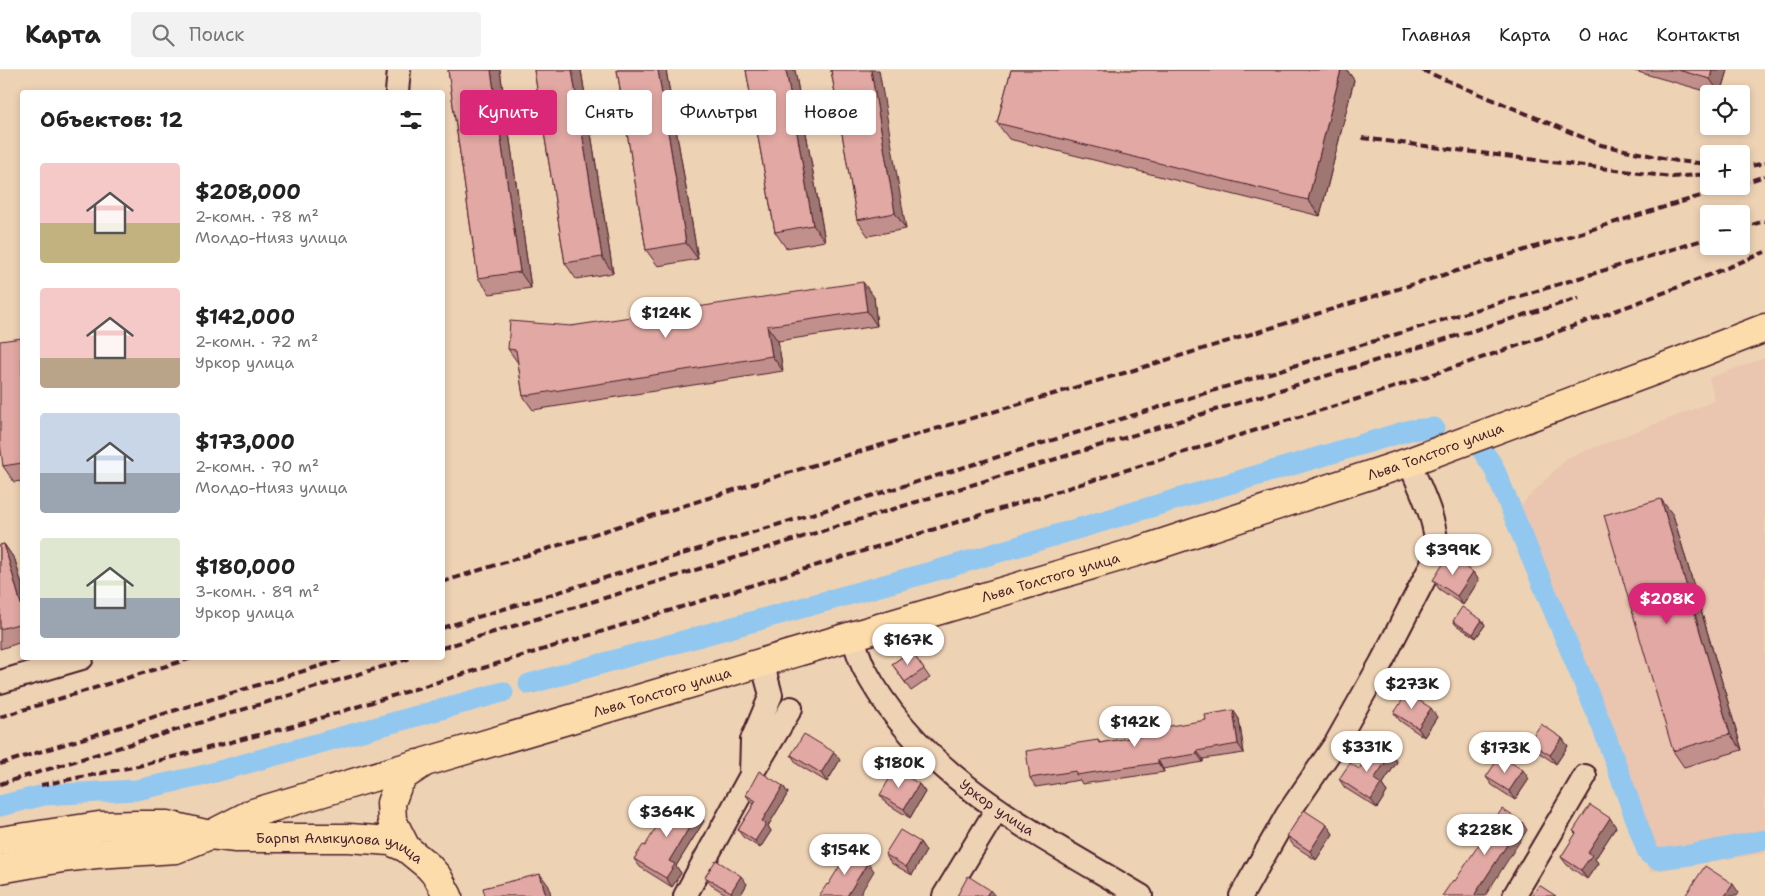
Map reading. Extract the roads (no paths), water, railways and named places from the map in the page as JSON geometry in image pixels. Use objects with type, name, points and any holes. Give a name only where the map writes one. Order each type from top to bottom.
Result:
[{"type":"main road","name":"Льва Толстого улица","points":[[406,848],[392,820],[391,803],[398,784],[405,775],[425,762],[1136,552],[1409,462],[1675,364],[1765,328]]},
{"type":"main road","points":[[0,869],[70,857],[176,849],[253,814],[425,762]]},
{"type":"main road","name":"Барпы Алыкулова улица","points":[[0,841],[99,826],[138,825],[168,825],[210,835],[236,838],[349,838],[390,841],[406,848],[433,871],[448,896]]},
{"type":"street","points":[[397,90],[399,70]]},
{"type":"street","points":[[1241,896],[1287,815],[1336,743],[1381,663],[1436,555],[1436,538],[1432,522],[1409,462]]},
{"type":"street","name":"Уркор улица","points":[[852,636],[864,667],[884,700],[918,744],[946,770],[997,809],[1141,896]]},
{"type":"street","points":[[0,682],[75,660]]},
{"type":"street","points":[[751,775],[752,740],[771,695],[762,662]]},
{"type":"street","points":[[685,896],[751,775],[791,708]]},
{"type":"street","points":[[1514,896],[1585,776]]},
{"type":"street","points":[[944,896],[997,809]]},
{"type":"waterway","points":[[529,684],[952,566],[1410,430],[1434,428]]},
{"type":"waterway","points":[[1482,450],[1493,466],[1602,726],[1648,853],[1657,859],[1690,855],[1765,840]]},
{"type":"waterway","points":[[0,806],[44,795],[136,790],[201,776],[503,692]]},
{"type":"railway","points":[[1422,70],[1601,145],[1677,161],[1700,163]]},
{"type":"railway","points":[[1362,138],[1672,177],[1700,175]]},
{"type":"railway","points":[[1750,166],[1765,163]]},
{"type":"railway","points":[[1750,181],[1765,176]]},
{"type":"railway","points":[[445,581],[794,471],[1134,370],[1704,195]]},
{"type":"railway","points":[[1750,225],[1765,221]]},
{"type":"railway","points":[[445,627],[1700,241]]},
{"type":"railway","points":[[41,785],[138,766],[301,724],[1367,396],[1518,346],[1667,292],[1765,252]]},
{"type":"railway","points":[[445,647],[1579,298]]},
{"type":"railway","points":[[0,717],[185,660]]},
{"type":"railway","points":[[0,764],[339,660]]},
{"type":"railway","points":[[0,784],[404,660]]}]
